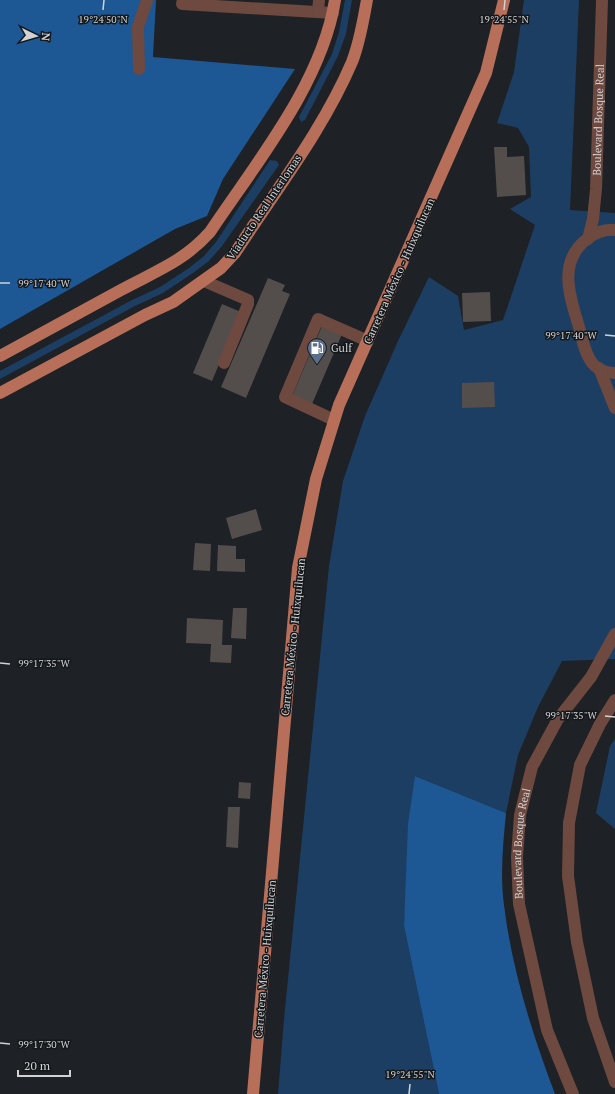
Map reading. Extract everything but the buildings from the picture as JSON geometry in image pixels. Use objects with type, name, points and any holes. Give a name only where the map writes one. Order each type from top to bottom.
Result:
[{"type":"main road","points":[[0,356],[131,285],[158,273],[199,244],[210,232],[292,108],[324,47],[335,0]]},
{"type":"main road","name":"Viaducto Real Interlomas","points":[[0,393],[145,314],[173,302],[221,268],[235,253],[318,126],[352,61],[360,38],[366,0]]},
{"type":"main road","name":"Carretera México - Huixquilucan","points":[[253,1094],[298,568],[316,479],[339,405],[486,73],[504,0]]},
{"type":"street","points":[[139,69],[138,27],[147,0]]},
{"type":"street","points":[[182,0],[182,4],[319,6],[333,13]]},
{"type":"street","name":"Boulevard Bosque Real","points":[[588,239],[593,219],[596,188],[602,0]]},
{"type":"street","points":[[615,230],[596,232],[578,247],[572,258],[567,277],[571,302],[586,348],[593,364],[615,374]]},
{"type":"street","points":[[204,281],[248,300],[248,304],[224,363]]},
{"type":"street","points":[[334,420],[285,397],[318,319],[368,341]]},
{"type":"street","points":[[599,368],[615,408]]},
{"type":"street","name":"Boulevard Bosque Real","points":[[573,1094],[547,1030],[519,904],[517,857],[520,815],[532,767],[558,719],[591,676],[615,634]]},
{"type":"street","points":[[615,700],[600,724],[580,765],[569,823],[568,876],[576,942],[593,1018],[615,1082]]},
{"type":"shaded area","points":[[0,0],[156,0],[153,57],[295,69],[223,179],[207,216],[175,229],[0,329]]},
{"type":"shaded area","points":[[345,0],[352,0],[346,34],[338,56],[305,120],[301,122],[299,117],[332,54],[339,32]]},
{"type":"shaded area","points":[[524,0],[579,0],[570,210],[615,213],[615,659],[562,661],[538,707],[518,755],[506,813],[415,776],[404,926],[439,1094],[278,1094],[284,1019],[329,566],[343,481],[365,416],[398,341],[429,277],[458,296],[464,330],[503,320],[535,225],[510,209],[531,197],[529,147],[518,128],[497,123],[514,72]]},
{"type":"shaded area","points":[[270,160],[277,161],[279,165],[222,246],[209,261],[163,293],[135,306],[0,379],[0,371],[132,300],[160,287],[204,256],[216,242]]},
{"type":"shaded area","points":[[615,739],[615,829],[596,813],[610,746]]},
{"type":"shaded area","points":[[415,776],[506,813],[502,882],[504,905],[512,953],[538,1048],[555,1094],[439,1094],[404,926],[408,824]]},
{"type":"place","name":"Gulf","points":[[317,365]]}]
